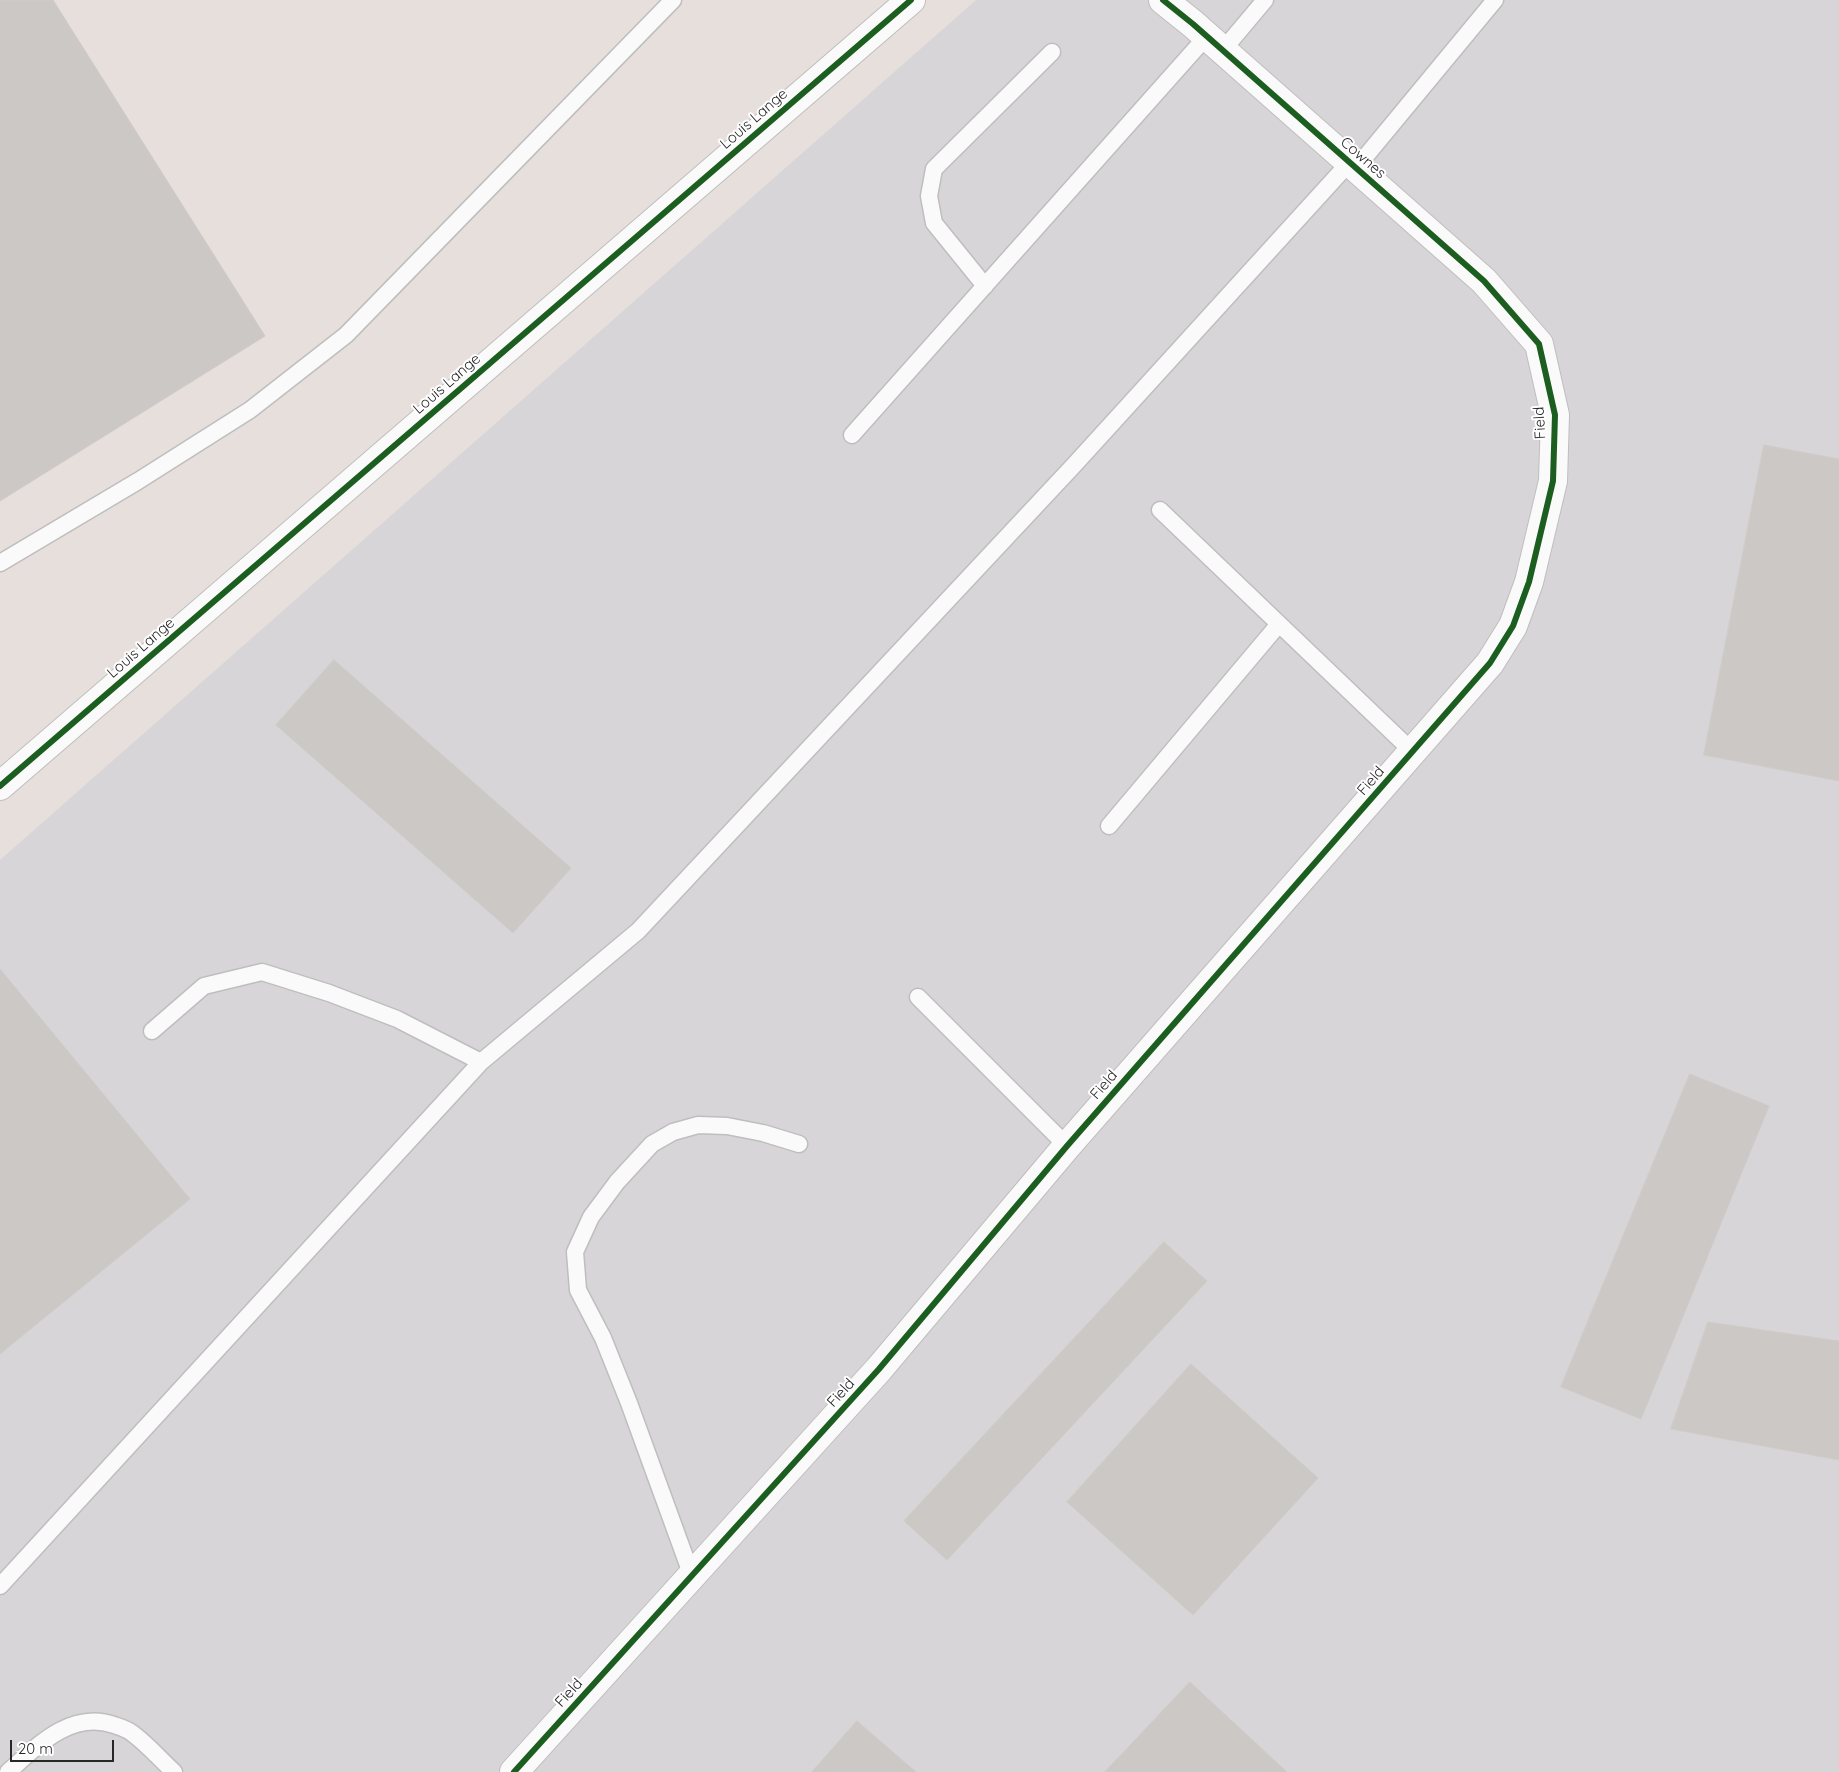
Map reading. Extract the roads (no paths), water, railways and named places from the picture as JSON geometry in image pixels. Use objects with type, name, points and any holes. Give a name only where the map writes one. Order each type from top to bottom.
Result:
[{"type":"street","name":"Louis Lange","points":[[0,786],[911,0]]},
{"type":"street","name":"Cownes","points":[[1163,0],[1215,43],[1484,281],[1539,344]]},
{"type":"street","name":"Field","points":[[514,1772],[879,1369],[1067,1146],[1490,663],[1513,626],[1529,582],[1553,481],[1555,415],[1539,344]]},
{"type":"lane","points":[[0,563],[138,481],[250,410],[346,334],[673,0]]},
{"type":"lane","points":[[852,435],[985,286],[1215,43],[1265,0]]},
{"type":"lane","points":[[0,1586],[481,1062],[638,931],[1353,165],[1496,0]]},
{"type":"lane","points":[[985,286],[934,223],[928,196],[934,169],[1052,52]]},
{"type":"lane","points":[[1160,510],[1413,752]]},
{"type":"lane","points":[[1109,826],[1279,624]]},
{"type":"lane","points":[[152,1031],[204,986],[262,972],[329,993],[397,1019],[481,1062]]},
{"type":"lane","points":[[918,997],[1067,1146]]},
{"type":"lane","points":[[692,1576],[629,1403],[603,1338],[578,1290],[575,1252],[591,1217],[616,1182],[652,1144],[673,1132],[698,1125],[726,1126],[799,1144]]},
{"type":"lane","points":[[8,1772],[58,1731],[84,1722],[106,1722],[130,1731],[174,1772]]}]
